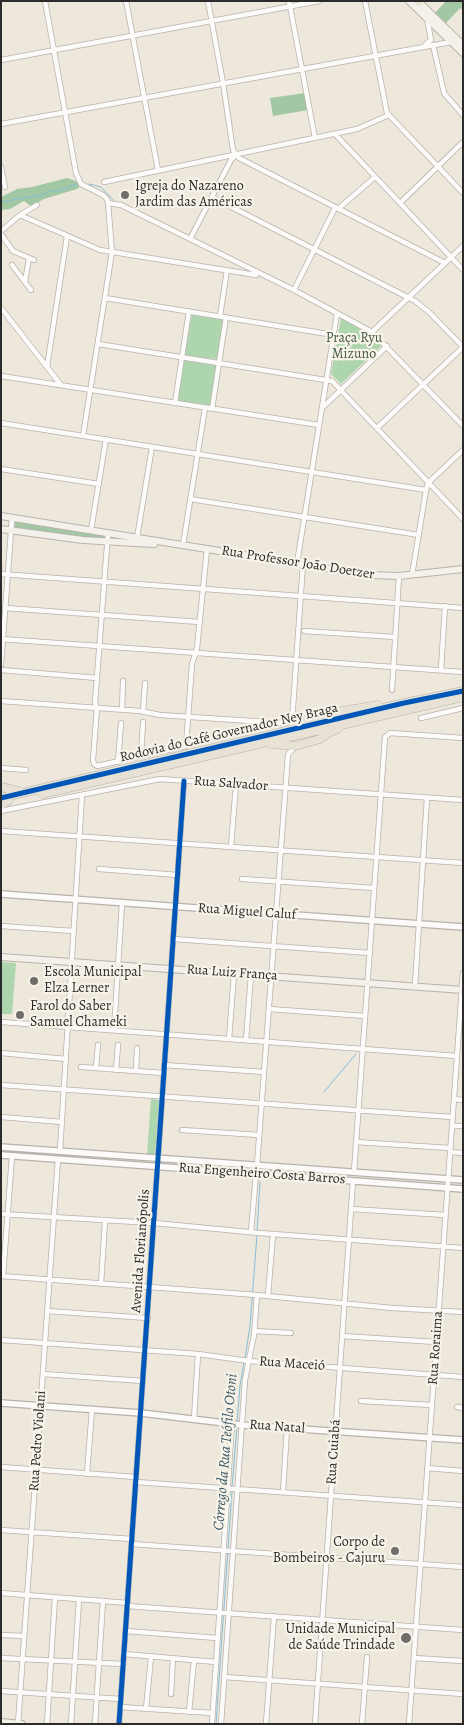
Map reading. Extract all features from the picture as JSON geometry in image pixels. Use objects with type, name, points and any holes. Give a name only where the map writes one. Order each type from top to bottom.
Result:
[{"type":"highway","name":"Rodovia do Café Governador Ney Braga","points":[[3,802],[26,792],[404,703],[463,691]]},
{"type":"highway","name":"Rodovia do Café Governador Ney Braga","points":[[3,802],[463,697]]},
{"type":"highway","points":[[292,722],[364,706],[404,703]]},
{"type":"highway","points":[[249,746],[280,744],[295,746],[320,740],[332,731],[369,718]]},
{"type":"highway","points":[[1,788],[26,792]]},
{"type":"main road","points":[[409,1],[463,53]]},
{"type":"main road","points":[[418,1],[463,45]]},
{"type":"main road","name":"Rua Professor João Doetzer","points":[[1,516],[369,574],[399,576],[463,569]]},
{"type":"main road","name":"Rua Professor João Doetzer","points":[[1,529],[107,542],[183,545]]},
{"type":"main road","name":"Rua Luiz França","points":[[1,957],[462,990]]},
{"type":"main road","points":[[1,1722],[22,1724]]},
{"type":"street","points":[[45,1],[76,173],[82,184],[103,195],[107,198],[108,203],[112,252],[83,436]]},
{"type":"street","points":[[126,1],[158,170]]},
{"type":"street","points":[[208,1],[233,150],[240,160],[444,263]]},
{"type":"street","points":[[1,60],[212,21],[290,4],[319,1]]},
{"type":"street","points":[[365,1],[388,115],[463,193]]},
{"type":"street","points":[[290,4],[315,138]]},
{"type":"street","points":[[424,46],[430,40],[427,17]]},
{"type":"street","points":[[1,124],[451,42]]},
{"type":"street","points":[[433,45],[445,95],[463,115]]},
{"type":"street","points":[[104,182],[357,129],[388,115]]},
{"type":"street","points":[[335,134],[463,270]]},
{"type":"street","points":[[400,203],[463,142]]},
{"type":"street","points":[[190,239],[231,160],[236,154]]},
{"type":"street","points":[[1,168],[5,187]]},
{"type":"street","points":[[294,290],[337,208],[375,177]]},
{"type":"street","points":[[212,197],[409,297],[425,308],[463,347],[377,428]]},
{"type":"street","points":[[108,203],[120,204],[294,290],[372,332],[388,346],[463,426]]},
{"type":"street","points":[[25,282],[31,259],[12,250],[1,232],[20,215],[37,205]]},
{"type":"street","points":[[20,215],[95,248],[263,276]]},
{"type":"street","points":[[47,367],[67,236]]},
{"type":"street","points":[[372,332],[463,246]]},
{"type":"street","points":[[12,265],[31,290]]},
{"type":"street","points":[[220,316],[227,270]]},
{"type":"street","points":[[105,298],[334,335]]},
{"type":"street","points":[[1,308],[61,385]]},
{"type":"street","points":[[175,403],[188,311]]},
{"type":"street","points":[[1,701],[122,710],[157,715],[282,723],[292,722],[300,596],[300,564],[305,517],[337,314]]},
{"type":"street","points":[[212,409],[226,317]]},
{"type":"street","points":[[98,344],[333,382],[463,519]]},
{"type":"street","points":[[322,408],[388,346]]},
{"type":"street","points":[[1,376],[320,425]]},
{"type":"street","points":[[183,545],[205,408]]},
{"type":"street","points":[[1,423],[426,490]]},
{"type":"street","points":[[91,530],[106,440]]},
{"type":"street","points":[[137,538],[152,447]]},
{"type":"street","points":[[412,575],[428,483],[463,450]]},
{"type":"street","points":[[1,469],[98,484]]},
{"type":"street","points":[[190,499],[419,535]]},
{"type":"street","points":[[1,665],[12,518]]},
{"type":"street","points":[[108,533],[95,703],[97,708],[94,764],[99,766],[186,746],[192,664],[197,648],[207,549]]},
{"type":"street","points":[[1,574],[463,608]]},
{"type":"street","points":[[392,690],[399,576]]},
{"type":"street","points":[[441,670],[445,606]]},
{"type":"street","points":[[5,608],[200,622]]},
{"type":"street","points":[[304,630],[395,637]]},
{"type":"street","points":[[2,639],[463,672]]},
{"type":"street","points":[[1,670],[97,678]]},
{"type":"street","points":[[122,710],[123,682]]},
{"type":"street","points":[[143,712],[145,683]]},
{"type":"street","points":[[421,718],[463,708]]},
{"type":"street","points":[[141,756],[143,722]]},
{"type":"street","points":[[118,762],[121,723]]},
{"type":"street","points":[[354,1172],[385,737],[387,734],[463,738]]},
{"type":"street","points":[[280,744],[288,754]]},
{"type":"street","points":[[257,1165],[288,754],[295,746]]},
{"type":"street","points":[[1,768],[26,770]]},
{"type":"street","name":"Rua Salvador","points":[[1,811],[155,780],[463,800]]},
{"type":"street","name":"Avenida Florianópolis","points":[[119,1724],[184,781]]},
{"type":"street","points":[[231,847],[236,784]]},
{"type":"street","points":[[60,1151],[82,795]]},
{"type":"street","points":[[415,986],[427,798]]},
{"type":"street","points":[[1,831],[463,863]]},
{"type":"street","points":[[99,869],[178,876]]},
{"type":"street","points":[[242,879],[374,888]]},
{"type":"street","name":"Rua Miguel Caluf","points":[[1,894],[463,927]]},
{"type":"street","points":[[114,1030],[122,903]]},
{"type":"street","points":[[1,926],[73,931]]},
{"type":"street","points":[[173,939],[370,953]]},
{"type":"street","name":"Rua Roraima","points":[[409,1724],[463,973]]},
{"type":"street","points":[[229,1039],[234,974]]},
{"type":"street","points":[[246,1040],[251,975]]},
{"type":"street","points":[[268,1009],[365,1016]]},
{"type":"street","points":[[1,1022],[457,1056]]},
{"type":"street","points":[[96,1068],[98,1045]]},
{"type":"street","points":[[116,1070],[118,1045]]},
{"type":"street","points":[[136,1071],[137,1048]]},
{"type":"street","points":[[1,1054],[66,1059]]},
{"type":"street","points":[[164,1065],[264,1072]]},
{"type":"street","points":[[81,1067],[163,1073]]},
{"type":"street","points":[[1,1085],[452,1117]]},
{"type":"street","points":[[454,1099],[463,1100]]},
{"type":"street","points":[[1,1117],[62,1122]]},
{"type":"street","points":[[452,1126],[463,1126]]},
{"type":"street","points":[[182,1130],[259,1136]]},
{"type":"street","points":[[356,1142],[450,1150],[463,1153]]},
{"type":"street","name":"Rua Engenheiro Costa Barros","points":[[1,1147],[463,1180]]},
{"type":"street","name":"Rua Engenheiro Costa Barros","points":[[1,1155],[463,1189]]},
{"type":"street","points":[[12,1156],[2,1276],[463,1312]]},
{"type":"street","name":"Rua Pedro Violani","points":[[18,1724],[58,1159]]},
{"type":"street","points":[[255,1233],[256,1174]]},
{"type":"street","name":"Rua Cuiabá","points":[[315,1724],[353,1181]]},
{"type":"street","points":[[351,1209],[445,1215]]},
{"type":"street","points":[[1,1214],[105,1220],[463,1248]]},
{"type":"street","points":[[101,1284],[105,1220]]},
{"type":"street","points":[[268,1296],[273,1234]]},
{"type":"street","points":[[221,1724],[245,1380],[254,1331],[254,1295]]},
{"type":"street","points":[[47,1311],[148,1318]]},
{"type":"street","points":[[254,1331],[291,1334]]},
{"type":"street","points":[[342,1336],[436,1342]]},
{"type":"street","name":"Rua Maceió","points":[[1,1340],[198,1354],[249,1361],[463,1377]]},
{"type":"street","points":[[194,1419],[198,1354]]},
{"type":"street","points":[[42,1374],[143,1381]]},
{"type":"street","points":[[361,1401],[432,1405]]},
{"type":"street","name":"Rua Natal","points":[[1,1403],[141,1413],[242,1425],[463,1440]]},
{"type":"street","points":[[457,1407],[463,1408]]},
{"type":"street","points":[[87,1474],[92,1410]]},
{"type":"street","points":[[212,1724],[232,1423]]},
{"type":"street","points":[[282,1492],[287,1428]]},
{"type":"street","points":[[1,1467],[228,1489],[463,1505]]},
{"type":"street","points":[[427,1468],[463,1471]]},
{"type":"street","points":[[1,1530],[233,1551],[463,1567]]},
{"type":"street","points":[[1,1593],[228,1613],[463,1630]]},
{"type":"street","points":[[47,1724],[55,1597]]},
{"type":"street","points":[[71,1724],[79,1599]]},
{"type":"street","points":[[95,1724],[103,1601]]},
{"type":"street","points":[[266,1724],[274,1616]]},
{"type":"street","points":[[126,1631],[217,1638]]},
{"type":"street","points":[[1,1635],[24,1636]]},
{"type":"street","points":[[124,1654],[216,1662]]},
{"type":"street","points":[[362,1724],[367,1656]]},
{"type":"street","points":[[146,1709],[151,1657]]},
{"type":"street","points":[[1,1658],[123,1664]]},
{"type":"street","points":[[171,1694],[173,1658]]},
{"type":"street","points":[[414,1658],[463,1661]]},
{"type":"street","points":[[189,1712],[194,1660]]},
{"type":"street","points":[[224,1677],[463,1694]]},
{"type":"street","points":[[1,1690],[121,1699]]},
{"type":"street","points":[[120,1707],[212,1713]]},
{"type":"green space","points":[[446,1],[463,1],[463,10],[460,8],[446,23],[435,13]]},
{"type":"green space","points":[[305,93],[308,110],[273,116],[270,98]]},
{"type":"green space","points":[[67,178],[76,181],[80,186],[77,189],[44,199],[31,206],[24,201],[10,209],[1,210],[1,197],[17,189]]},
{"type":"green space","points":[[192,314],[224,320],[217,359],[187,356],[185,354]]},
{"type":"green space","name":"Praça Ryu Mizuno","points":[[341,318],[370,335],[381,346],[341,384],[331,374]]},
{"type":"green space","points":[[184,359],[217,364],[211,406],[178,401]]},
{"type":"green space","points":[[15,521],[105,535],[104,540],[15,529]]},
{"type":"green space","points":[[1,962],[16,963],[12,1014],[1,1014]]},
{"type":"green space","points":[[151,1099],[159,1100],[155,1156],[147,1155]]},
{"type":"waterway","points":[[1,202],[59,191],[76,184]]},
{"type":"waterway","points":[[89,184],[101,187],[114,201]]},
{"type":"waterway","name":"Córrego da Rua Teófilo Otoni","points":[[324,1092],[356,1054]]},
{"type":"waterway","name":"Córrego da Rua Teófilo Otoni","points":[[257,1232],[260,1182]]},
{"type":"waterway","name":"Córrego da Rua Teófilo Otoni","points":[[245,1358],[250,1326],[257,1235]]},
{"type":"waterway","name":"Córrego da Rua Teófilo Otoni","points":[[237,1423],[244,1362]]},
{"type":"waterway","name":"Córrego da Rua Teófilo Otoni","points":[[232,1487],[237,1427]]},
{"type":"waterway","name":"Córrego da Rua Teófilo Otoni","points":[[216,1724],[232,1491]]},
{"type":"cycle path","points":[[1,798],[404,703],[463,691]]},
{"type":"cycle path","points":[[119,1724],[184,781]]},
{"type":"place","name":"Igreja do Nazareno Jardim das Américas","points":[[125,195]]},
{"type":"place","name":"Escola Municipal Elza Lerner","points":[[34,981]]},
{"type":"place","name":"Farol do Saber Samuel Chameki","points":[[20,1015]]},
{"type":"place","name":"Corpo de Bombeiros - Cajuru","points":[[395,1551]]},
{"type":"place","name":"Unidade Municipal de Saúde Trindade","points":[[406,1638]]}]
